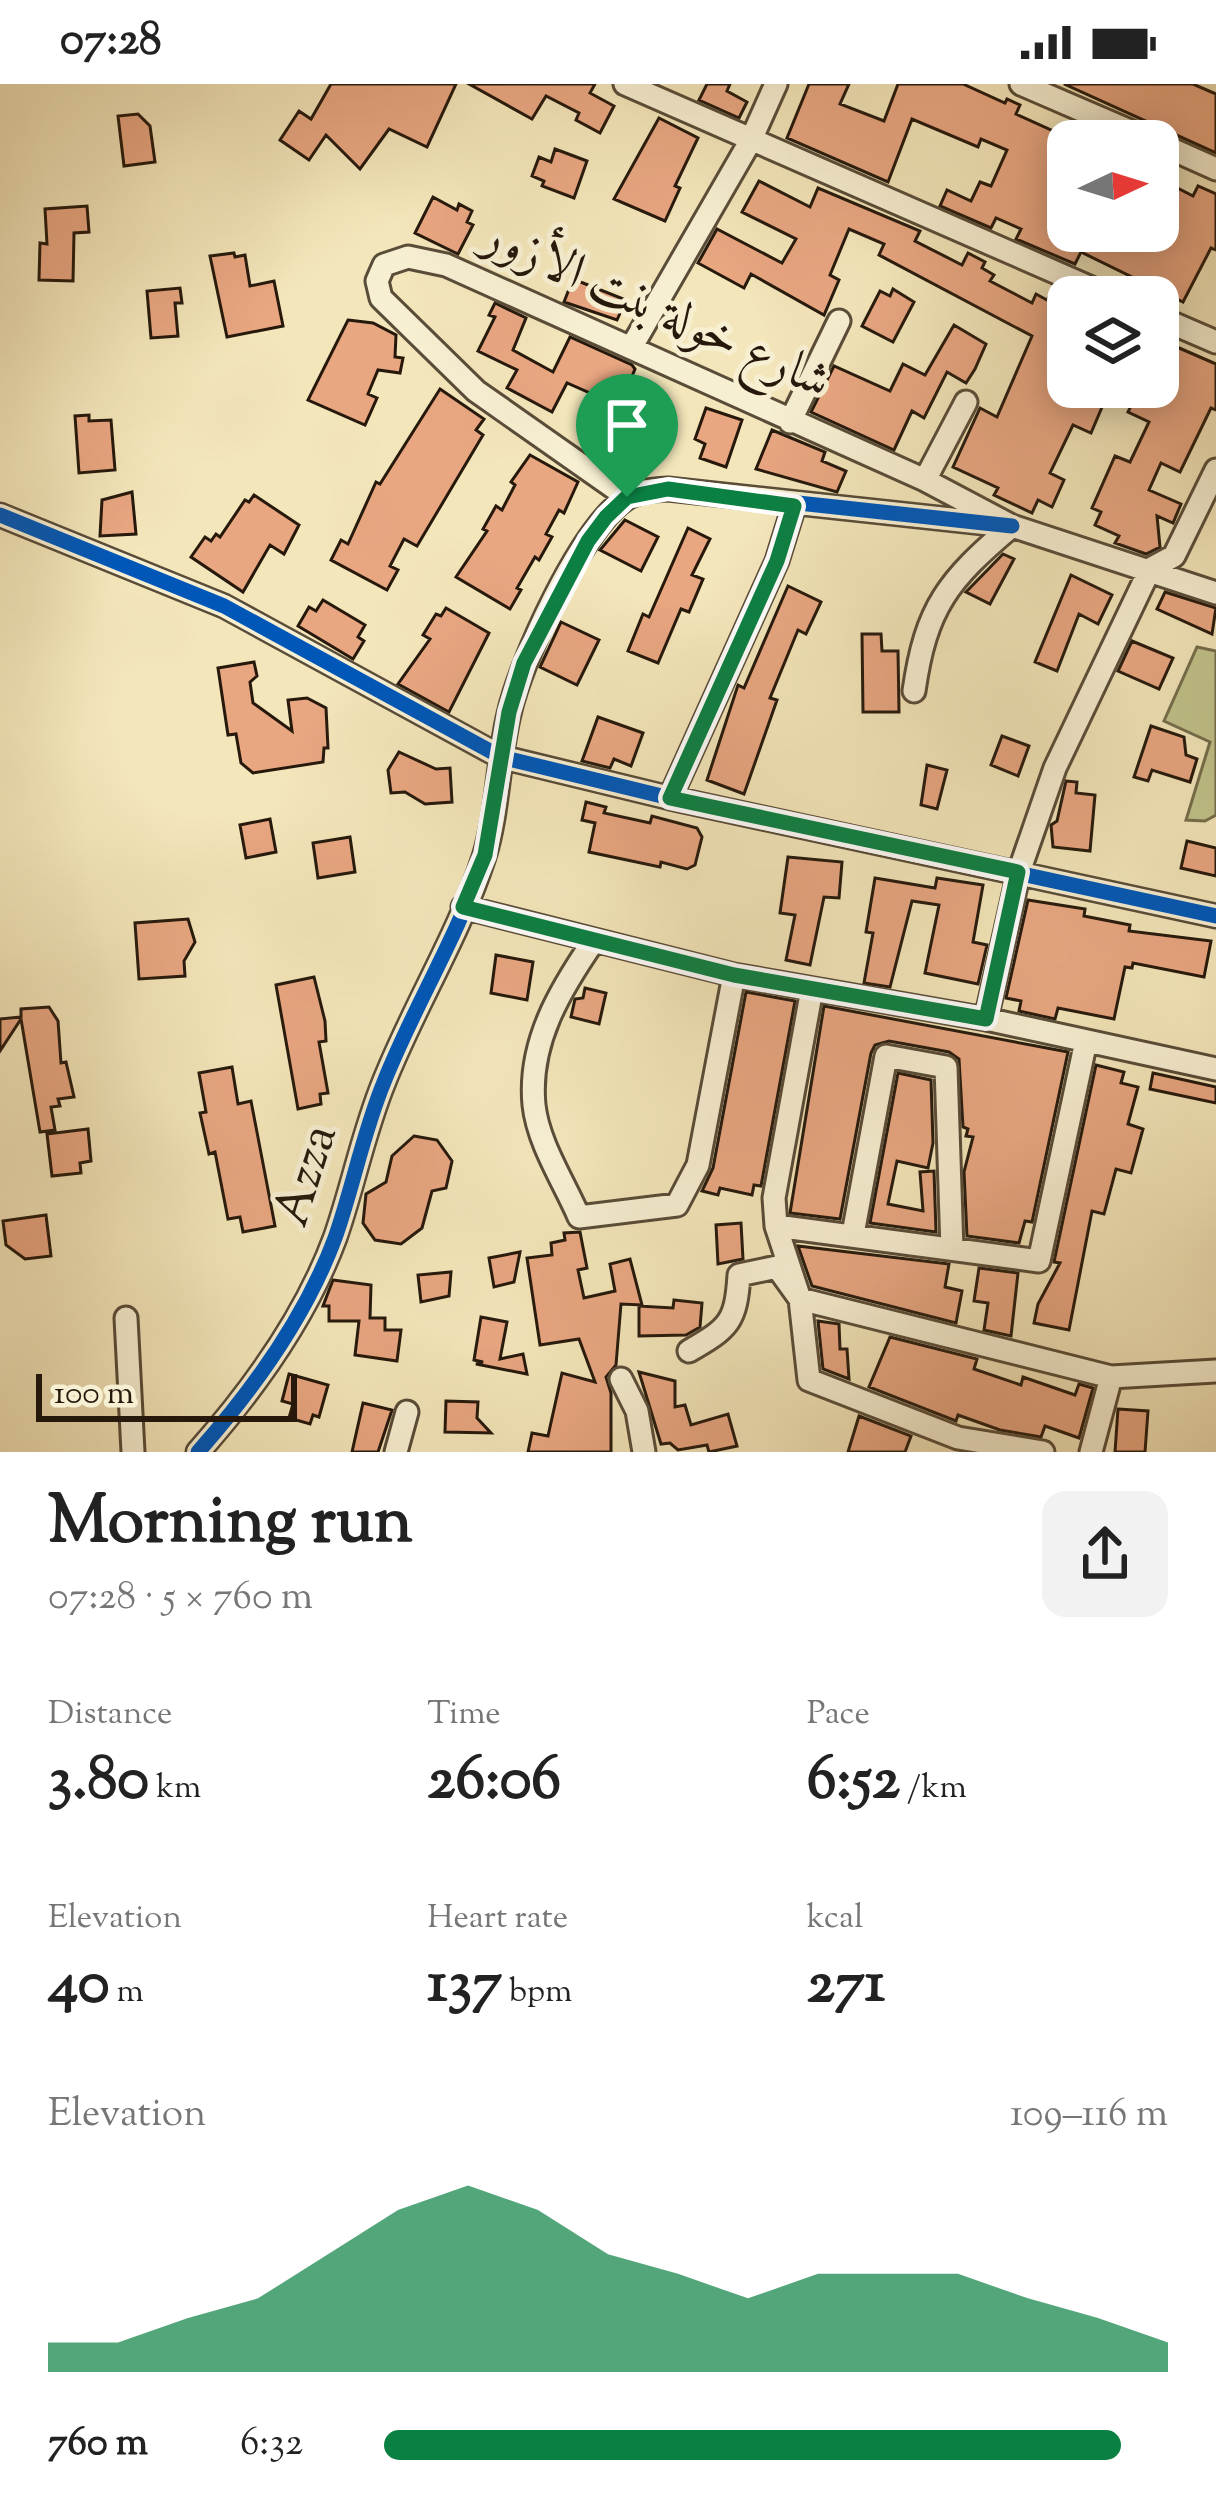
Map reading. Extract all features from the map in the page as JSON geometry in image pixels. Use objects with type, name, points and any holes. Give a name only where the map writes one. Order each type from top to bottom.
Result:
[{"type":"street","points":[[625,84],[1064,276]]},
{"type":"street","points":[[632,349],[752,140],[776,84]]},
{"type":"street","points":[[1021,84],[1104,120]]},
{"type":"street","points":[[1179,153],[1216,170]]},
{"type":"street","name":"شارع خولة بنت الأزور","points":[[627,497],[476,391],[382,299],[377,277],[396,259],[434,260],[925,480],[1012,526],[1216,593]]},
{"type":"street","points":[[790,422],[839,321]]},
{"type":"street","points":[[1179,326],[1216,342]]},
{"type":"street","points":[[925,480],[966,402]]},
{"type":"street","points":[[986,1019],[1018,872],[1055,768],[1150,568],[1174,556],[1216,470]]},
{"type":"street","points":[[627,497],[668,489],[1012,526]]},
{"type":"street","name":"Azza","points":[[197,1452],[227,1419],[309,1297],[335,1238],[357,1156],[385,1079],[485,855],[501,757],[524,663],[588,541],[627,497]]},
{"type":"street","points":[[670,798],[777,561],[794,506]]},
{"type":"street","points":[[0,515],[224,606],[501,757],[1216,916]]},
{"type":"street","points":[[914,691],[922,636],[962,569],[1012,526]]},
{"type":"street","points":[[463,907],[734,975],[986,1019],[1216,1069]]},
{"type":"street","points":[[593,942],[562,987],[543,1028],[534,1102],[540,1130],[579,1217],[677,1205],[688,1189],[698,1166],[734,975]]},
{"type":"street","points":[[812,988],[774,1198],[776,1226],[800,1299],[809,1380],[958,1438],[1042,1452]]},
{"type":"street","points":[[776,1226],[1039,1261],[1086,1041]]},
{"type":"street","points":[[853,1234],[886,1056],[946,1067],[952,1249]]},
{"type":"street","points":[[689,1351],[725,1331],[737,1307],[739,1275],[777,1267],[800,1299],[1112,1376],[1216,1370]]},
{"type":"street","points":[[126,1318],[134,1452]]},
{"type":"street","points":[[1091,1452],[1112,1376]]},
{"type":"street","points":[[621,1379],[637,1411],[644,1452]]},
{"type":"street","points":[[396,1452],[407,1412]]},
{"type":"green space","points":[[1197,647],[1216,651],[1216,815],[1205,821],[1186,820],[1210,742],[1164,721]]},
{"type":"building","points":[[331,84],[456,84],[427,147],[389,129],[360,169],[326,135],[309,160],[280,140],[299,111],[311,119]]},
{"type":"building","points":[[469,84],[595,84],[590,93],[614,106],[600,133],[576,120],[579,113],[546,96],[532,119]]},
{"type":"building","points":[[707,84],[730,84],[727,91],[747,102],[739,118],[699,100]]},
{"type":"building","points":[[809,84],[849,84],[840,104],[884,121],[898,84],[963,84],[1005,103],[1007,99],[1020,105],[1016,114],[1047,128],[1047,252],[1081,252],[1075,264],[1016,239],[1021,229],[996,218],[991,228],[940,206],[947,190],[971,201],[980,182],[991,186],[1007,150],[981,139],[978,147],[912,119],[888,182],[787,138]]},
{"type":"building","points":[[1064,84],[1193,84],[1216,94],[1216,153],[1179,136],[1179,120],[1143,120]]},
{"type":"building","points":[[138,114],[150,126],[155,162],[124,166],[118,116]]},
{"type":"building","points":[[659,118],[698,138],[675,186],[680,188],[665,221],[614,199]]},
{"type":"building","points":[[555,149],[587,161],[574,198],[542,186],[544,181],[532,176],[539,157],[551,162]]},
{"type":"building","points":[[759,181],[810,207],[818,188],[920,231],[915,241],[962,265],[968,253],[985,262],[982,268],[994,275],[990,281],[1032,303],[1036,294],[1047,300],[1047,408],[1102,408],[1091,433],[1073,425],[1050,473],[1064,480],[1052,507],[1038,500],[1032,513],[994,495],[998,488],[953,467],[980,408],[997,417],[1032,336],[879,255],[884,244],[849,229],[830,275],[839,280],[824,315],[751,274],[744,288],[698,263],[717,229],[782,263],[796,239],[742,212]]},
{"type":"building","points":[[1198,186],[1216,194],[1216,250],[1211,248],[1183,302],[1179,300],[1179,276],[1130,276],[1081,252],[1179,252],[1179,189],[1193,196]]},
{"type":"building","points":[[433,197],[457,210],[459,204],[472,211],[467,222],[473,225],[458,254],[415,233]]},
{"type":"building","points":[[87,206],[89,232],[74,233],[73,281],[39,280],[40,243],[47,244],[45,209]]},
{"type":"building","points":[[234,253],[235,257],[245,255],[250,286],[274,281],[283,326],[227,337],[210,256]]},
{"type":"building","points":[[573,279],[626,300],[617,320],[564,302]]},
{"type":"building","points":[[180,288],[182,303],[175,303],[178,336],[151,338],[147,291]]},
{"type":"building","points":[[893,289],[914,302],[893,342],[862,326],[880,291],[890,296]]},
{"type":"building","points":[[495,303],[526,318],[513,350],[553,372],[570,337],[632,365],[635,369],[626,391],[621,389],[615,404],[567,383],[552,412],[507,388],[517,370],[478,351],[495,317],[489,315]]},
{"type":"building","points":[[348,320],[373,323],[396,335],[395,357],[403,358],[400,373],[378,370],[368,394],[377,398],[365,425],[308,400]]},
{"type":"building","points":[[954,325],[986,344],[975,369],[966,383],[947,372],[924,418],[912,411],[894,450],[811,412],[834,366],[890,391],[903,364],[925,375]]},
{"type":"building","points":[[1179,348],[1216,364],[1216,410],[1211,408],[1180,472],[1161,463],[1149,490],[1181,504],[1173,523],[1157,516],[1160,547],[1146,554],[1115,543],[1119,536],[1095,525],[1101,512],[1092,508],[1115,456],[1130,462],[1149,422],[1128,412],[1130,408],[1179,408]]},
{"type":"building","points":[[440,389],[484,419],[476,430],[483,435],[417,546],[404,539],[390,566],[398,570],[387,590],[331,560],[341,540],[348,544],[376,482],[380,484]]},
{"type":"building","points":[[706,408],[742,420],[726,467],[700,458],[705,444],[695,439]]},
{"type":"building","points":[[89,415],[89,421],[111,420],[115,470],[79,473],[75,416]]},
{"type":"building","points":[[772,430],[825,452],[822,461],[846,471],[837,492],[756,469]]},
{"type":"building","points":[[530,455],[578,482],[564,513],[559,510],[546,534],[552,537],[539,560],[535,557],[517,588],[521,590],[510,609],[456,577],[487,531],[483,529],[496,506],[502,510],[515,485],[511,482]]},
{"type":"building","points":[[132,492],[136,534],[100,536],[102,500]]},
{"type":"building","points":[[254,495],[299,525],[284,554],[270,545],[243,592],[191,557],[205,537],[211,541],[216,534],[220,537],[245,500],[249,502]]},
{"type":"building","points":[[625,520],[658,537],[641,571],[600,550]]},
{"type":"building","points":[[688,528],[710,539],[692,575],[703,579],[689,612],[681,609],[658,663],[628,651],[643,614],[649,617]]},
{"type":"building","points":[[1003,554],[1014,559],[990,604],[966,592]]},
{"type":"building","points":[[1071,575],[1112,595],[1098,624],[1079,614],[1057,671],[1035,662]]},
{"type":"building","points":[[788,586],[821,602],[806,634],[798,630],[770,698],[777,700],[744,794],[707,780],[738,685],[744,688]]},
{"type":"building","points":[[1165,592],[1216,608],[1212,634],[1157,609]]},
{"type":"building","points":[[323,600],[365,625],[358,637],[364,641],[353,659],[298,626],[309,607],[316,611]]},
{"type":"building","points":[[446,608],[489,633],[449,712],[398,684],[430,639],[423,635],[436,614],[441,616]]},
{"type":"building","points":[[561,622],[599,640],[577,685],[540,667]]},
{"type":"building","points":[[862,634],[881,634],[882,651],[898,651],[899,712],[863,712]]},
{"type":"building","points":[[1132,641],[1173,658],[1159,689],[1118,671]]},
{"type":"building","points":[[254,662],[253,703],[292,731],[288,700],[307,698],[326,708],[328,748],[324,748],[323,762],[253,773],[241,763],[236,734],[228,735],[218,668]]},
{"type":"building","points":[[598,717],[643,733],[631,766],[614,759],[610,768],[582,761]]},
{"type":"building","points":[[1151,726],[1184,737],[1186,755],[1197,759],[1190,782],[1152,770],[1148,781],[1134,777]]},
{"type":"building","points":[[1002,736],[1029,746],[1018,776],[991,765]]},
{"type":"building","points":[[399,752],[436,769],[450,768],[452,802],[425,804],[405,792],[391,793],[388,770]]},
{"type":"building","points":[[927,765],[947,770],[937,809],[921,805]]},
{"type":"building","points":[[1066,781],[1077,782],[1076,793],[1095,795],[1090,851],[1053,847],[1051,825],[1057,821]]},
{"type":"building","points":[[586,802],[606,807],[604,813],[650,823],[652,816],[697,828],[702,837],[695,865],[687,869],[661,862],[660,867],[589,852],[595,823],[582,820]]},
{"type":"building","points":[[270,819],[276,852],[246,858],[240,825]]},
{"type":"building","points":[[350,837],[355,872],[318,878],[313,843]]},
{"type":"building","points":[[1187,841],[1216,848],[1216,876],[1181,868]]},
{"type":"building","points":[[788,857],[842,862],[839,898],[824,897],[810,965],[786,960],[795,915],[780,913]]},
{"type":"building","points":[[875,878],[935,888],[937,878],[983,885],[973,942],[987,945],[978,984],[925,973],[939,905],[912,901],[890,987],[864,983],[873,933],[866,932]]},
{"type":"building","points":[[1028,900],[1085,909],[1084,916],[1130,925],[1129,931],[1211,941],[1204,977],[1133,963],[1132,968],[1125,967],[1114,1019],[1058,1008],[1055,1019],[1019,1011],[1021,1001],[1006,998]]},
{"type":"building","points":[[188,919],[195,942],[184,961],[185,976],[139,979],[135,923]]},
{"type":"building","points":[[496,955],[533,962],[527,1000],[491,993]]},
{"type":"building","points":[[314,977],[325,1021],[326,1041],[319,1042],[328,1093],[320,1094],[321,1104],[298,1109],[276,985]]},
{"type":"building","points":[[585,988],[606,993],[599,1024],[571,1017],[575,999],[583,998]]},
{"type":"building","points":[[746,992],[795,1001],[761,1186],[754,1185],[752,1195],[720,1188],[718,1195],[702,1191],[713,1168]]},
{"type":"building","points":[[824,1006],[1068,1052],[1032,1222],[1025,1221],[1019,1243],[967,1236],[964,1172],[973,1137],[966,1136],[968,1129],[963,1127],[959,1059],[949,1052],[889,1041],[875,1045],[871,1053],[840,1219],[790,1213]]},
{"type":"building","points":[[49,1007],[58,1021],[61,1063],[66,1062],[74,1097],[58,1099],[60,1106],[51,1107],[55,1130],[40,1132],[21,1019],[0,1051],[0,1019],[21,1017],[21,1009]]},
{"type":"building","points":[[1096,1065],[1124,1072],[1121,1083],[1138,1087],[1128,1124],[1143,1129],[1131,1173],[1116,1169],[1104,1214],[1092,1211],[1069,1330],[1034,1323],[1038,1304],[1060,1263],[1054,1262]]},
{"type":"building","points":[[232,1067],[238,1104],[251,1101],[275,1226],[243,1232],[240,1217],[228,1219],[215,1152],[209,1154],[200,1113],[206,1112],[199,1073]]},
{"type":"building","points":[[898,1073],[931,1080],[933,1143],[928,1168],[897,1161],[888,1204],[923,1211],[920,1172],[934,1171],[936,1232],[870,1223]]},
{"type":"building","points":[[1153,1073],[1216,1087],[1216,1103],[1150,1089]]},
{"type":"building","points":[[88,1129],[91,1161],[80,1163],[81,1173],[52,1176],[47,1134]]},
{"type":"building","points":[[414,1136],[437,1140],[452,1161],[446,1188],[432,1191],[422,1228],[401,1244],[375,1240],[363,1223],[366,1194],[386,1182],[392,1156]]},
{"type":"building","points":[[46,1215],[51,1256],[25,1259],[6,1245],[3,1221]]},
{"type":"building","points":[[741,1223],[743,1259],[718,1264],[716,1225]]},
{"type":"building","points":[[580,1232],[587,1268],[578,1270],[584,1298],[615,1291],[610,1264],[630,1259],[642,1305],[621,1304],[616,1365],[606,1377],[611,1393],[611,1452],[528,1452],[532,1433],[548,1436],[562,1373],[595,1382],[579,1339],[540,1345],[527,1258],[552,1255],[551,1243],[565,1240],[564,1233]]},
{"type":"building","points":[[798,1246],[949,1264],[945,1287],[962,1291],[956,1323],[812,1286]]},
{"type":"building","points":[[520,1252],[514,1282],[494,1287],[489,1258]]},
{"type":"building","points":[[979,1268],[1018,1273],[1011,1336],[984,1330],[988,1303],[974,1301]]},
{"type":"building","points":[[451,1272],[449,1296],[421,1302],[418,1275]]},
{"type":"building","points":[[333,1280],[371,1285],[370,1318],[385,1318],[385,1330],[401,1330],[397,1361],[355,1355],[359,1321],[329,1321],[329,1306],[323,1306]]},
{"type":"building","points":[[674,1300],[702,1303],[700,1327],[686,1335],[639,1336],[639,1306],[673,1308]]},
{"type":"building","points":[[481,1317],[507,1322],[500,1359],[523,1354],[527,1374],[476,1364],[483,1362],[474,1360]]},
{"type":"building","points":[[818,1321],[839,1324],[849,1379],[823,1369]]},
{"type":"building","points":[[890,1337],[977,1359],[974,1369],[1021,1385],[1023,1377],[1075,1395],[1079,1384],[1093,1388],[1079,1438],[1045,1426],[1041,1437],[1000,1430],[958,1415],[956,1421],[869,1387]]},
{"type":"building","points":[[639,1372],[675,1381],[675,1407],[685,1405],[691,1425],[728,1414],[737,1446],[709,1452],[707,1445],[678,1450],[670,1443],[661,1444]]},
{"type":"building","points":[[289,1374],[328,1385],[319,1417],[313,1415],[310,1424],[289,1418],[293,1404],[282,1401]]},
{"type":"building","points":[[446,1401],[478,1402],[477,1418],[491,1433],[445,1432]]},
{"type":"building","points":[[363,1403],[392,1410],[378,1452],[352,1452]]},
{"type":"building","points":[[1118,1409],[1148,1411],[1145,1452],[1115,1452]]},
{"type":"building","points":[[859,1416],[911,1436],[905,1452],[848,1452]]},
{"type":"cycle path","points":[[198,1452],[276,1351],[323,1267],[384,1082],[484,857],[509,714],[526,662],[571,567],[607,516],[634,495],[668,489],[1012,526]]},
{"type":"cycle path","points":[[0,515],[224,606],[501,757],[1216,916]]},
{"type":"route","points":[[668,489],[794,506],[777,561],[670,798],[1018,872],[986,1019],[734,975],[463,907],[485,855],[509,712],[524,663],[588,541],[627,497],[668,489]]}]
